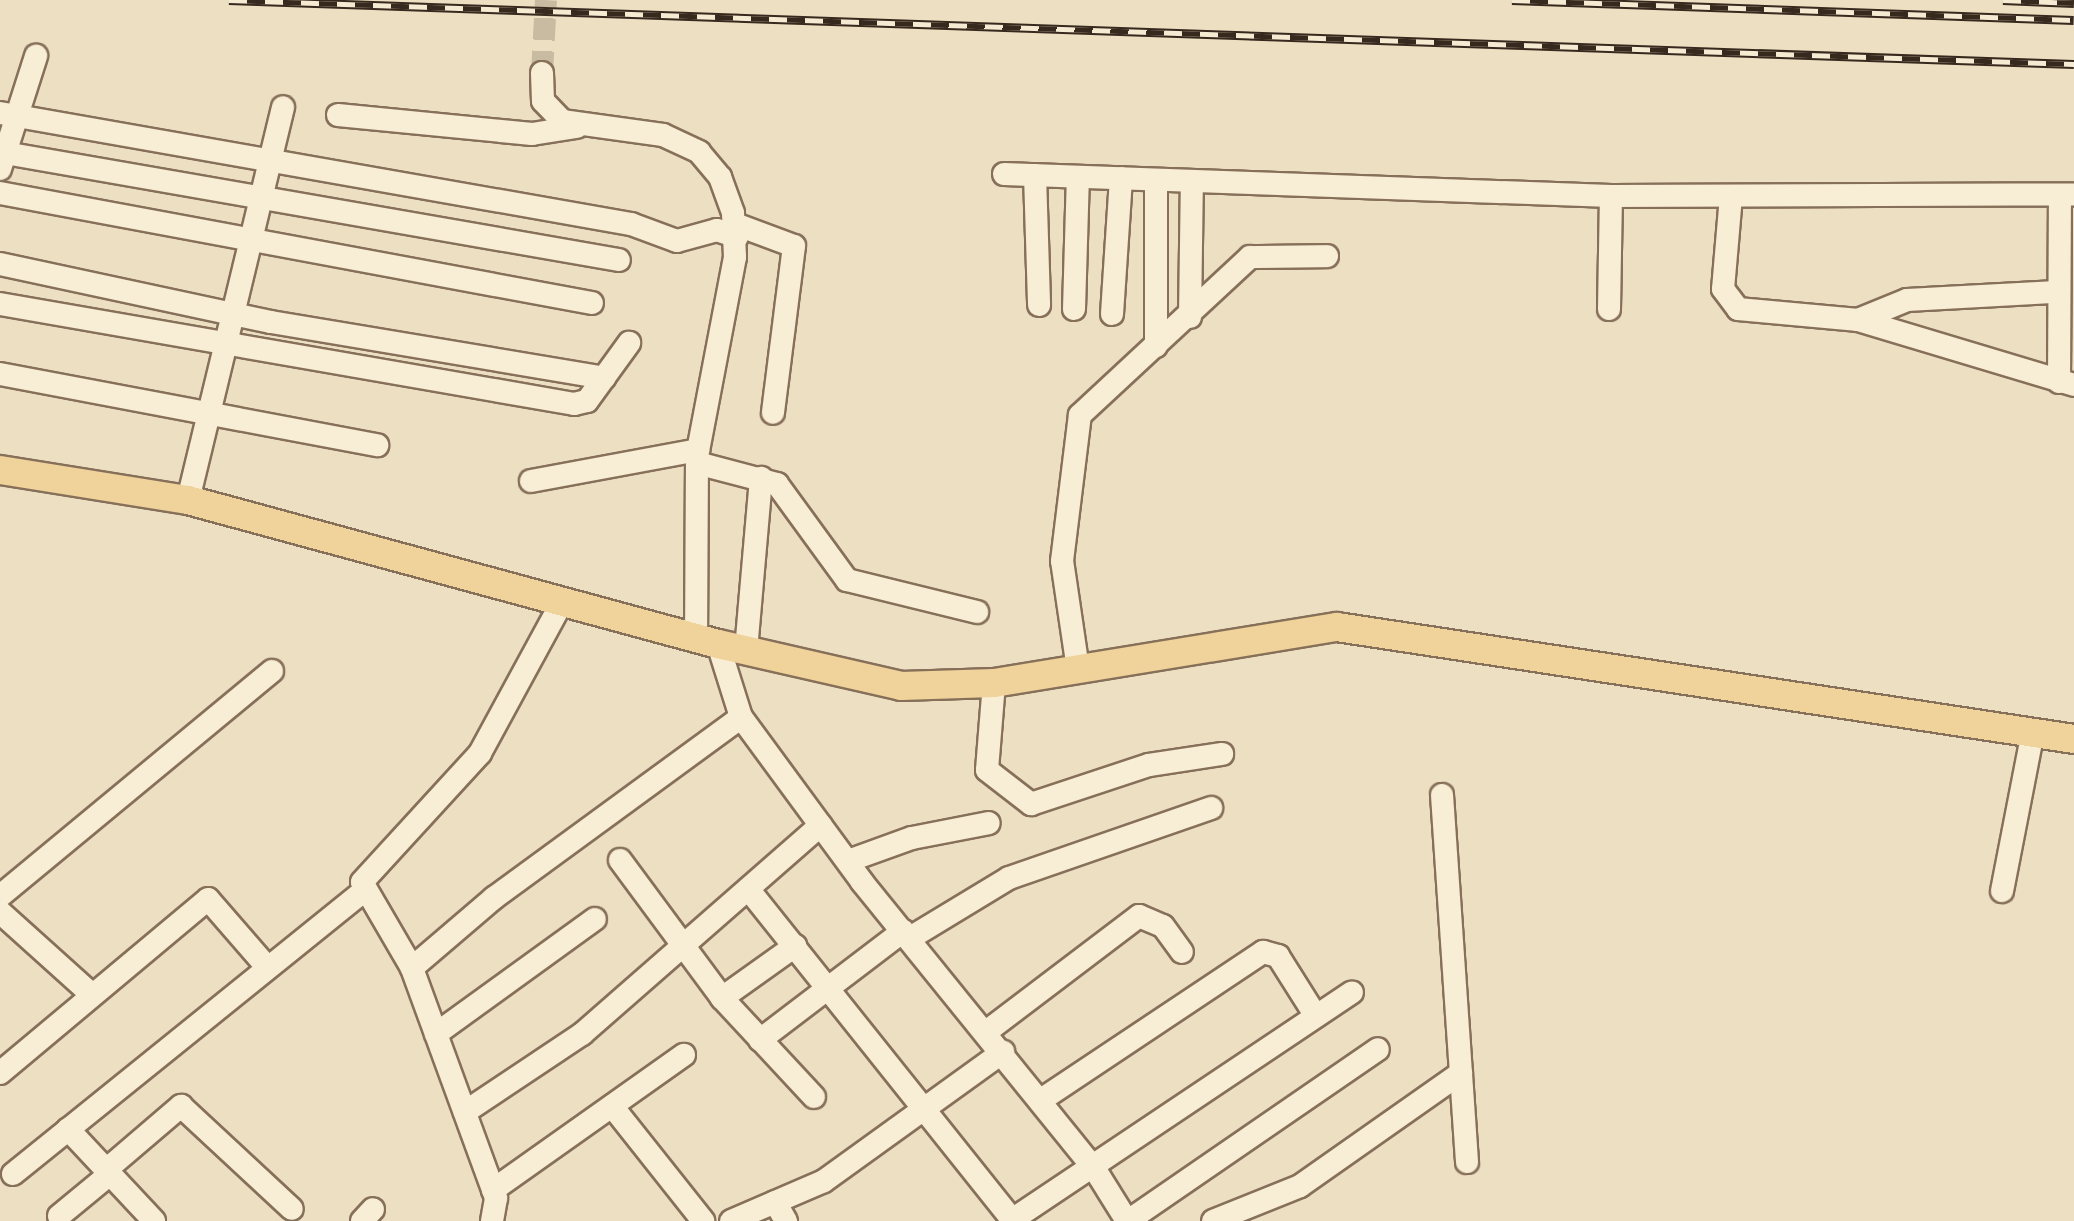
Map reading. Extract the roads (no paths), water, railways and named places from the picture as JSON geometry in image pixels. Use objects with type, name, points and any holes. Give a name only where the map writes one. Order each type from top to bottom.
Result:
[{"type":"main road","points":[[0,470],[188,500],[707,640],[901,686],[994,683],[1260,638],[1364,629],[2074,739]]},
{"type":"street","points":[[36,56],[8,115],[3,161],[263,197],[619,260]]},
{"type":"street","points":[[542,73],[549,112],[576,127]]},
{"type":"street","points":[[188,500],[204,408],[235,315],[283,107]]},
{"type":"street","points":[[8,115],[271,159],[411,190],[631,224],[677,241],[735,224],[794,246],[773,413]]},
{"type":"street","points":[[338,115],[532,134],[576,127],[683,141],[720,177],[735,224],[698,457],[707,640],[741,717],[848,861],[1094,1168],[1127,1221],[1378,1049]]},
{"type":"street","points":[[1004,174],[1611,196],[2067,195],[2057,292],[2066,384],[1858,320],[1738,309],[1726,300],[1731,196]]},
{"type":"street","points":[[1035,175],[1039,305]]},
{"type":"street","points":[[1074,309],[1078,177]]},
{"type":"street","points":[[1112,314],[1121,178]]},
{"type":"street","points":[[1156,180],[1156,346]]},
{"type":"street","points":[[1190,317],[1192,181]]},
{"type":"street","points":[[0,193],[592,303]]},
{"type":"street","points":[[1609,309],[1611,196]]},
{"type":"street","points":[[1078,669],[1062,547],[1071,515],[1080,415],[1190,317],[1250,257],[1327,256]]},
{"type":"street","points":[[0,264],[235,315],[604,378]]},
{"type":"street","points":[[1858,320],[1907,300],[2057,292]]},
{"type":"street","points":[[0,304],[224,347],[574,404],[587,401],[629,343]]},
{"type":"street","points":[[0,374],[204,408],[377,445]]},
{"type":"street","points":[[531,481],[698,457],[761,478],[789,496],[847,580],[977,612]]},
{"type":"street","points":[[746,650],[761,478]]},
{"type":"street","points":[[492,1221],[493,1190],[465,1112],[412,968],[364,891],[365,874],[480,753],[563,600]]},
{"type":"street","points":[[0,896],[205,734],[272,671]]},
{"type":"street","points":[[994,683],[987,770],[1031,804],[1135,769],[1222,754]]},
{"type":"street","points":[[412,968],[494,898],[741,717]]},
{"type":"street","points":[[2002,891],[2033,731]]},
{"type":"street","points":[[1442,795],[1467,1162]]},
{"type":"street","points":[[760,1040],[906,934],[1009,878],[1211,808]]},
{"type":"street","points":[[848,861],[912,838],[989,823]]},
{"type":"street","points":[[465,1112],[582,1034],[683,949],[821,825]]},
{"type":"street","points":[[620,860],[722,998],[814,1097]]},
{"type":"street","points":[[749,890],[929,1112],[1012,1220],[1094,1168],[1352,992]]},
{"type":"street","points":[[13,1174],[364,891]]},
{"type":"street","points":[[0,1073],[89,992],[208,899],[268,968]]},
{"type":"street","points":[[0,912],[89,992]]},
{"type":"street","points":[[986,1032],[1139,916],[1163,926],[1182,952]]},
{"type":"street","points":[[436,1034],[595,919]]},
{"type":"street","points":[[722,998],[795,946]]},
{"type":"street","points":[[1041,1100],[1263,952],[1278,956],[1316,1016]]},
{"type":"street","points":[[731,1221],[780,1212],[929,1112],[1003,1052]]},
{"type":"street","points":[[493,1190],[684,1055]]},
{"type":"street","points":[[1213,1221],[1300,1186],[1461,1073]]},
{"type":"street","points":[[59,1216],[181,1106],[292,1209]]},
{"type":"street","points":[[612,1106],[703,1221]]},
{"type":"street","points":[[68,1129],[154,1221]]},
{"type":"tunnel","points":[[542,73],[546,0]]},
{"type":"railway","points":[[229,0],[2074,64]]},
{"type":"railway","points":[[1512,0],[2074,20]]},
{"type":"railway","points":[[2003,0],[2074,3]]}]
